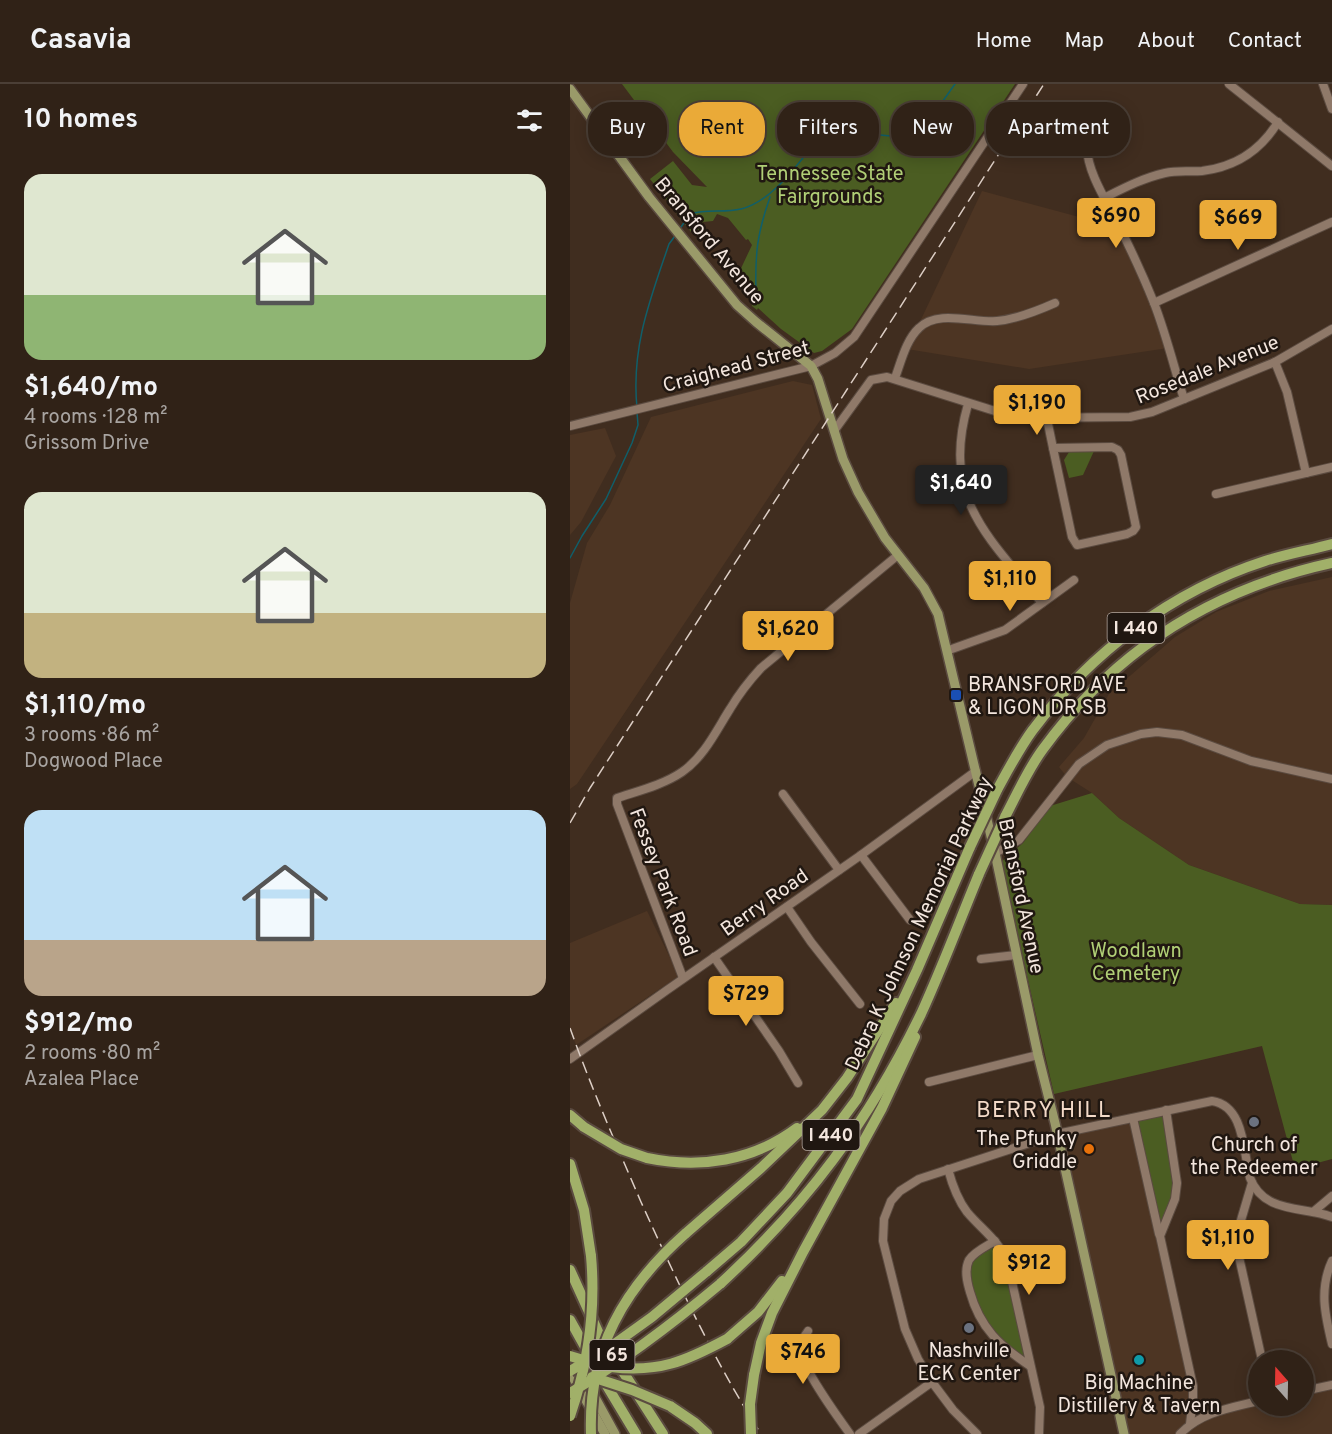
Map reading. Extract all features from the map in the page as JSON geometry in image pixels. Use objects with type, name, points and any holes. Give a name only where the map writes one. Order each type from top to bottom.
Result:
[{"type":"highway","name":"Debra K Johnson Memorial Parkway","points":[[570,1372],[652,1317],[741,1242],[787,1192],[857,1099],[997,790],[1030,733],[1077,677],[1117,642],[1162,608],[1209,584],[1265,561],[1332,544]]},
{"type":"highway","name":"Debra K Johnson Memorial Parkway","points":[[570,1393],[626,1359],[720,1284],[782,1223],[824,1174],[864,1116],[921,1014],[1005,817],[1041,751],[1090,692],[1137,651],[1172,626],[1218,600],[1278,577],[1332,563]]},
{"type":"highway","points":[[570,1115],[584,1127],[613,1145],[647,1158],[703,1163],[744,1155],[769,1145],[789,1133],[831,1098],[848,1078],[917,970]]},
{"type":"highway","points":[[752,1434],[750,1404],[760,1343],[767,1324],[894,1083],[917,1031],[921,1014]]},
{"type":"highway","points":[[591,1434],[594,1383],[600,1358],[612,1327],[628,1297],[645,1275],[686,1234],[803,1130],[831,1098]]},
{"type":"highway","points":[[570,1164],[584,1210],[591,1256],[593,1306],[590,1338],[570,1416]]},
{"type":"highway","points":[[570,1354],[603,1366],[627,1369],[652,1368],[692,1358],[727,1339],[758,1312],[803,1252]]},
{"type":"highway","name":"I 65","points":[[570,1270],[600,1336],[663,1434]]},
{"type":"highway","name":"I 65","points":[[570,1320],[636,1434]]},
{"type":"highway","points":[[570,1372],[625,1387],[670,1406],[707,1434]]},
{"type":"main road","name":"Bransford Avenue","points":[[570,89],[671,224],[737,305],[811,366],[818,379],[843,459],[858,492],[885,538],[932,600],[949,650],[1124,1434]]},
{"type":"main road","points":[[570,1354],[615,1434]]},
{"type":"main road","points":[[570,1372],[605,1434]]},
{"type":"street","name":"Craighead Street","points":[[570,426],[811,366],[835,353],[854,337],[1023,84]]},
{"type":"street","points":[[1229,84],[1332,166]]},
{"type":"street","points":[[1327,86],[1332,109]]},
{"type":"street","points":[[1104,198],[1133,184],[1167,173],[1221,168],[1236,162],[1262,144],[1278,122]]},
{"type":"street","points":[[1088,156],[1104,198],[1154,303],[1184,399]]},
{"type":"street","points":[[1154,303],[1332,222]]},
{"type":"street","points":[[834,431],[871,380],[895,378],[911,339],[920,326],[936,319],[996,321],[1025,315],[1055,303]]},
{"type":"street","name":"Rosedale Avenue","points":[[895,378],[1012,417],[1047,419],[1138,416],[1275,362],[1332,329]]},
{"type":"street","points":[[1275,362],[1287,392],[1306,473]]},
{"type":"street","points":[[968,404],[959,449],[964,492],[980,524],[1042,603]]},
{"type":"street","points":[[1047,419],[1053,448],[1072,537],[1076,543],[1082,545],[1134,530],[1136,519],[1119,451],[1109,447],[1053,448]]},
{"type":"street","points":[[1216,494],[1332,467]]},
{"type":"street","name":"Fessey Park Road","points":[[683,978],[616,804],[617,798],[684,771],[701,755],[731,706],[761,668],[898,555]]},
{"type":"street","points":[[949,650],[1005,630],[1074,580]]},
{"type":"street","points":[[995,853],[1019,840],[1079,764],[1107,746],[1141,734],[1157,732],[1182,735],[1251,761],[1332,779]]},
{"type":"street","name":"Berry Road","points":[[570,1059],[861,855],[976,771]]},
{"type":"street","points":[[783,794],[839,870]]},
{"type":"street","points":[[861,855],[910,920]]},
{"type":"street","points":[[787,907],[820,954],[860,1004]]},
{"type":"street","points":[[981,958],[1016,956]]},
{"type":"street","points":[[714,957],[798,1083]]},
{"type":"street","points":[[929,1082],[1038,1055]]},
{"type":"street","points":[[977,1434],[953,1410],[918,1359],[904,1329],[885,1251],[883,1223],[889,1205],[900,1191],[919,1179],[1057,1134],[1215,1101],[1227,1106],[1234,1114],[1252,1183],[1264,1197],[1273,1204],[1285,1208],[1332,1217]]},
{"type":"street","points":[[1160,1236],[1174,1199],[1177,1183],[1166,1110]]},
{"type":"street","points":[[1133,1118],[1193,1386],[1190,1424]]},
{"type":"street","points":[[948,1169],[963,1206],[995,1241],[1005,1256],[1041,1411],[1039,1434]]},
{"type":"street","points":[[1252,1183],[1239,1227],[1237,1248],[1260,1350]]},
{"type":"street","points":[[1313,1212],[1332,1196]]},
{"type":"street","points":[[995,1241],[978,1251],[970,1260],[966,1271],[969,1290],[977,1313],[989,1332],[1030,1366]]},
{"type":"street","points":[[1332,1260],[1326,1276],[1323,1296],[1332,1344]]},
{"type":"street","points":[[808,1331],[801,1344],[802,1355],[832,1409],[850,1434]]},
{"type":"street","points":[[858,1434],[932,1382]]},
{"type":"street","points":[[1314,1389],[1332,1385]]},
{"type":"street","points":[[1180,1434],[1190,1424],[1216,1412],[1248,1404]]},
{"type":"shaded area","points":[[982,191],[1120,228],[1154,303],[1168,348],[1029,369],[907,349]]},
{"type":"shaded area","points":[[793,381],[812,385],[821,419],[577,784],[570,789],[570,603],[587,543],[610,505],[651,417]]},
{"type":"shaded area","points":[[605,428],[616,456],[581,522],[570,535],[570,435]]},
{"type":"shaded area","points":[[1332,577],[1332,905],[1300,904],[1189,865],[1119,818],[1092,793],[1067,777],[1059,767],[1084,738],[1109,694],[1175,637],[1216,612],[1269,591]]},
{"type":"shaded area","points":[[647,911],[679,976],[576,1045],[570,1029],[570,943]]},
{"type":"shaded area","points":[[1133,1118],[1193,1386],[1191,1418],[1180,1434],[1124,1434],[1057,1134]]},
{"type":"shaded area","points":[[1332,1387],[1332,1434],[1183,1434],[1208,1417],[1248,1407],[1248,1416],[1314,1416],[1314,1392]]},
{"type":"green space","name":"Tennessee State Fairgrounds","points":[[622,84],[1015,84],[1003,102],[986,102],[986,128],[974,146],[974,102],[891,102],[891,156],[967,156],[852,329],[822,351],[814,353],[781,329],[758,308],[757,310],[752,306],[751,299],[735,281],[752,245],[748,239],[746,240],[728,218],[717,214],[713,221],[703,222],[700,231],[691,232],[650,179],[673,161],[692,185],[707,187],[667,144],[667,102],[636,102]]},
{"type":"green space","points":[[1094,451],[1083,475],[1069,478],[1064,460],[1069,452]]},
{"type":"green space","name":"Woodlawn Cemetery","points":[[1092,793],[1119,818],[1189,865],[1300,904],[1332,905],[1332,1159],[1295,1169],[1262,1046],[1054,1094],[1001,862],[1023,843],[1050,806]]},
{"type":"green space","points":[[1166,1110],[1177,1183],[1160,1236],[1133,1118]]},
{"type":"green space","points":[[995,1241],[1001,1248],[1030,1366],[994,1338],[969,1289],[970,1260]]},
{"type":"waterway","points":[[679,230],[690,214],[741,209],[764,198],[785,179],[821,136],[829,130],[911,138],[927,132],[940,105],[955,84]]},
{"type":"waterway","points":[[756,293],[758,244],[770,197]]},
{"type":"waterway","points":[[637,408],[639,344],[655,285],[669,244],[675,236]]},
{"type":"waterway","points":[[570,558],[606,499],[632,443],[638,425],[637,412]]},
{"type":"railway","points":[[570,823],[590,788],[1044,84]]},
{"type":"railway","points":[[570,1028],[613,1137],[668,1261],[712,1349],[761,1434]]},
{"type":"place","name":"BRANSFORD AVE & LIGON DR SB","points":[[956,695]]},
{"type":"place","name":"Church of the Redeemer","points":[[1254,1122]]},
{"type":"place","name":"The Pfunky Griddle","points":[[1089,1149]]},
{"type":"place","name":"Nashville ECK Center","points":[[969,1328]]},
{"type":"place","name":"Big Machine Distillery & Tavern","points":[[1139,1360]]},
{"type":"district","name":"BERRY HILL","points":[[1044,1109]]}]
